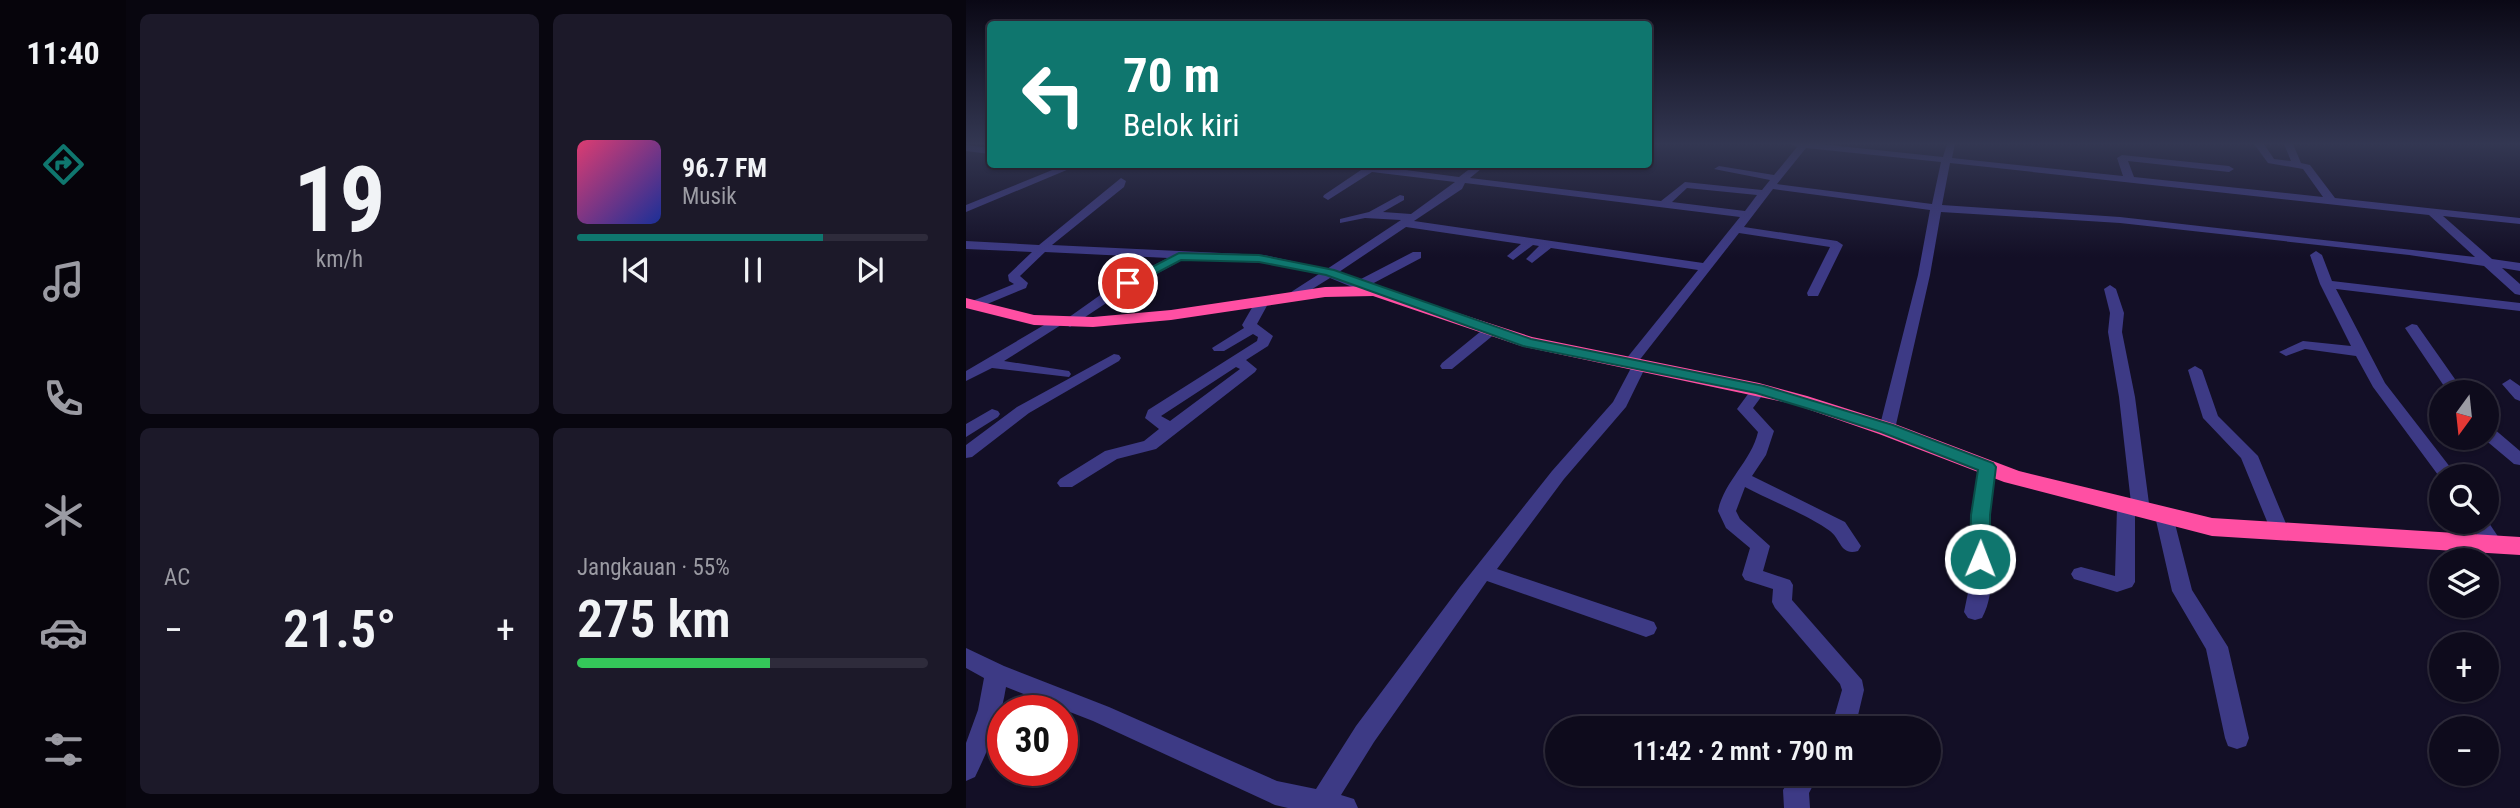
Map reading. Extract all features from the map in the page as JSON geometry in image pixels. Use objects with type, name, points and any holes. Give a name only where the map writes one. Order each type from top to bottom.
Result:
[{"type":"highway","points":[[970,304],[1034,320],[1063,323],[1133,320],[1293,296],[1367,288],[1547,347],[1759,389],[1887,429],[2012,477],[2134,510],[2212,527],[2520,546]]},
{"type":"street","points":[[967,207],[1032,182]]},
{"type":"street","points":[[970,304],[1021,285],[1022,283],[1013,278],[1014,275],[1063,229],[1121,182]]},
{"type":"street","points":[[1328,197],[1351,182]]},
{"type":"street","points":[[1293,296],[1458,187],[1460,182]]},
{"type":"street","points":[[1475,182],[1749,215]]},
{"type":"street","points":[[1757,182],[1770,186]]},
{"type":"street","points":[[966,657],[996,673],[1101,714],[1275,793],[1333,806],[1365,734],[1558,475],[1620,404],[1634,365],[1705,267],[1773,182]]},
{"type":"street","points":[[1887,429],[1924,275],[1941,182]]},
{"type":"street","points":[[2146,182],[2520,221]]},
{"type":"street","points":[[2316,182],[2332,201]]},
{"type":"street","points":[[1663,205],[1685,184],[1770,186],[1936,208],[2120,220],[2409,251],[2520,267]]},
{"type":"street","points":[[1344,221],[1373,214],[1400,198]]},
{"type":"street","points":[[2433,213],[2520,291]]},
{"type":"street","points":[[1373,214],[1705,267]]},
{"type":"street","points":[[1736,229],[1836,244],[1813,293]]},
{"type":"street","points":[[1513,256],[1531,241]]},
{"type":"street","points":[[1532,258],[1548,244]]},
{"type":"street","points":[[966,246],[1264,259],[1330,273],[1367,288],[1417,255]]},
{"type":"street","points":[[2316,255],[2326,284],[2378,384],[2439,464]]},
{"type":"street","points":[[967,377],[1118,289],[1179,257]]},
{"type":"street","points":[[2326,284],[2520,307]]},
{"type":"street","points":[[2081,575],[2116,584],[2125,582],[2134,510],[2127,397],[2115,332],[2117,313],[2110,289]]},
{"type":"street","points":[[1170,429],[1153,418],[1154,413],[1237,361],[1265,340],[1266,336],[1249,326],[1262,302]]},
{"type":"street","points":[[2412,328],[2448,380]]},
{"type":"street","points":[[1219,348],[1252,329]]},
{"type":"street","points":[[1447,366],[1490,330]]},
{"type":"street","points":[[2286,352],[2303,345],[2361,352]]},
{"type":"street","points":[[968,443],[1114,358]]},
{"type":"street","points":[[1066,483],[1111,455],[1150,445],[1250,369],[1237,361]]},
{"type":"street","points":[[992,363],[1064,374]]},
{"type":"street","points":[[2195,370],[2211,418],[2249,456],[2280,531]]},
{"type":"street","points":[[1759,389],[1745,409],[1766,431],[1765,440],[1726,505],[1732,522],[1760,546],[1751,573],[1783,585],[1782,602],[1851,680],[1853,691],[1846,716]]},
{"type":"street","points":[[968,443],[992,414]]},
{"type":"street","points":[[2499,442],[2520,460]]},
{"type":"street","points":[[1975,612],[1980,583],[1981,515],[1987,467]]},
{"type":"street","points":[[1743,479],[1838,527],[1851,546]]},
{"type":"street","points":[[2164,516],[2182,591],[2217,647],[2237,738]]},
{"type":"street","points":[[2486,534],[2493,544]]},
{"type":"street","points":[[1484,572],[1646,628]]},
{"type":"street","points":[[966,769],[979,745],[993,706],[996,673]]},
{"type":"street","points":[[1797,808],[1796,790],[1799,786]]},
{"type":"route","points":[[1128,283],[1179,257],[1259,259],[1293,263],[1330,273],[1528,342],[1759,389],[1822,407],[1987,467],[1981,515],[1980,559]]}]
